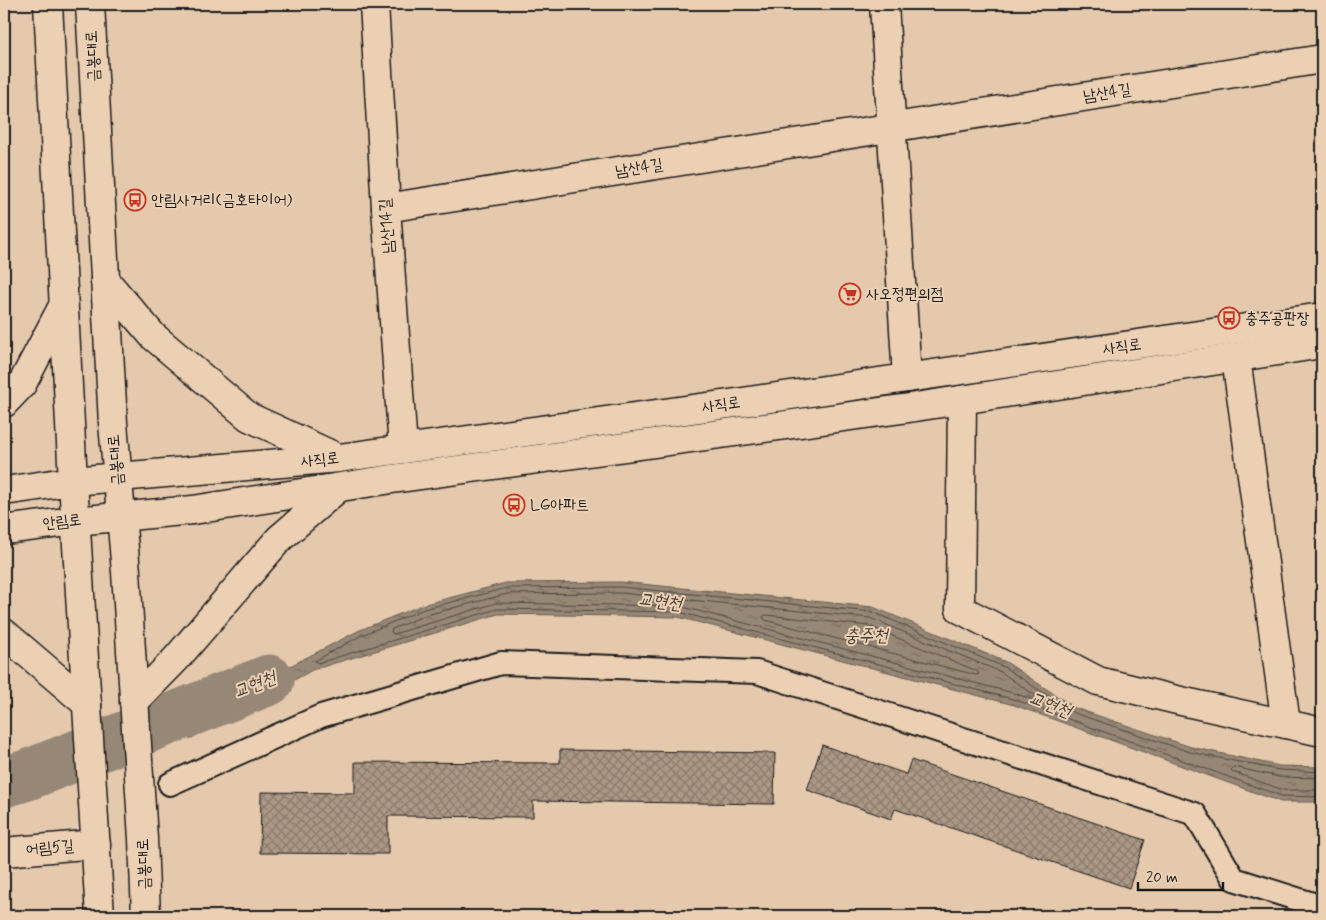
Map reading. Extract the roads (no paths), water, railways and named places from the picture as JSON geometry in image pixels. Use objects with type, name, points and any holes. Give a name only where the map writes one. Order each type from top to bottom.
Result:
[{"type":"street","points":[[48,4],[72,481],[100,916]]},
{"type":"street","name":"금봉대로","points":[[90,4],[117,477],[126,572],[143,838],[146,916]]},
{"type":"street","name":"남산14길","points":[[374,4],[403,449]]},
{"type":"street","points":[[884,4],[909,408]]},
{"type":"street","name":"남산4길","points":[[386,208],[1322,59]]},
{"type":"street","points":[[105,280],[153,336],[249,417],[339,458]]},
{"type":"street","points":[[4,403],[22,384],[64,305]]},
{"type":"street","name":"사직로","points":[[117,477],[339,458],[1322,317]]},
{"type":"street","name":"사직로","points":[[121,516],[193,510],[909,408],[1322,344]]},
{"type":"street","points":[[1236,358],[1286,724]]},
{"type":"street","points":[[962,400],[960,609],[1098,681],[1322,732]]},
{"type":"street","points":[[4,491],[72,481],[117,477]]},
{"type":"street","points":[[134,702],[176,658],[279,539],[338,488]]},
{"type":"street","name":"안림로","points":[[4,530],[121,516]]},
{"type":"street","points":[[4,633],[87,704]]},
{"type":"street","points":[[170,784],[321,716],[501,663],[757,672],[1195,814],[1234,879],[1322,907]]},
{"type":"street","name":"어림5길","points":[[4,852],[96,844]]},
{"type":"water","name":"충주천","points":[[621,582],[873,607],[1006,662],[1075,708],[1191,747],[1279,766],[1322,767],[1322,802],[1281,802],[1014,705],[678,617],[498,614],[312,670],[190,739],[207,696],[219,695],[261,681],[360,630],[422,605],[506,583]]},
{"type":"waterway","name":"교현천","points":[[4,782],[27,775],[269,680]]},
{"type":"place","name":"안림사거리(금호타이어)","points":[[135,200]]},
{"type":"place","name":"사오정편의점","points":[[850,294]]},
{"type":"place","name":"충주공판장","points":[[1229,318]]},
{"type":"place","name":"LG아파트","points":[[514,505]]}]
